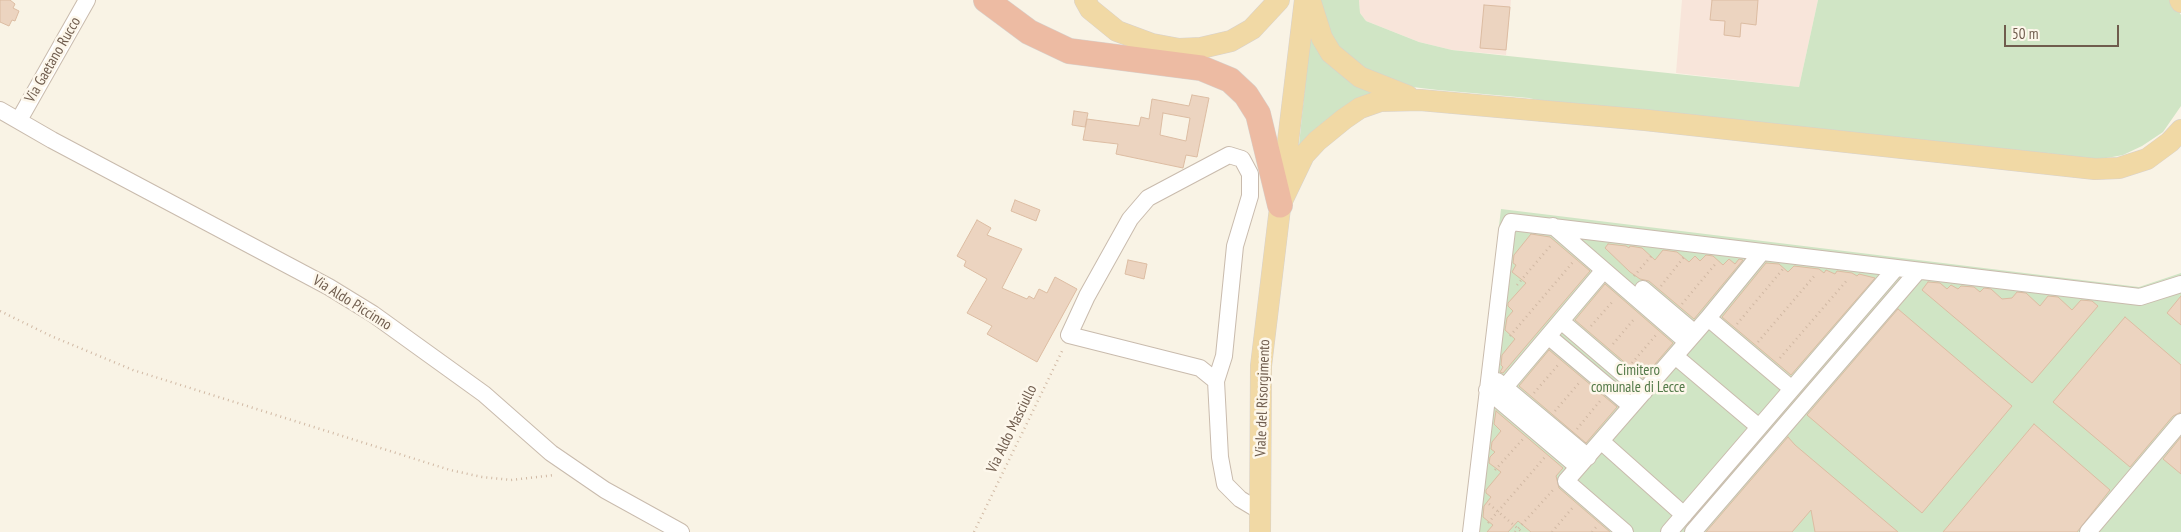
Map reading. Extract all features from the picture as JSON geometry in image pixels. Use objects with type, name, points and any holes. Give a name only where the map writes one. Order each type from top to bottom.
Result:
[{"type":"highway","points":[[986,0],[1029,32],[1068,50],[1201,68],[1230,80],[1246,95],[1258,114],[1280,205]]},
{"type":"main road","points":[[1086,0],[1090,9],[1117,31],[1152,44],[1201,48],[1231,41],[1252,29],[1279,0]]},
{"type":"main road","name":"Viale del Risorgimento","points":[[1280,205],[1293,0]]},
{"type":"main road","name":"Viale del Risorgimento","points":[[1260,532],[1261,366],[1305,0]]},
{"type":"main road","points":[[1310,0],[1322,38],[1331,53],[1346,68],[1378,85],[1420,100]]},
{"type":"main road","points":[[1280,205],[1304,155],[1344,119],[1360,108],[1380,102],[1420,100],[1645,120],[2095,169],[2119,168],[2147,159],[2170,142],[2181,130]]},
{"type":"street","name":"Via Gaetano Rucco","points":[[19,120],[87,0]]},
{"type":"street","name":"Via Aldo Piccinno","points":[[0,110],[52,140],[329,287],[372,314],[484,394],[551,454],[605,490],[681,532]]},
{"type":"street","points":[[1216,381],[1200,368],[1069,335],[1087,296],[1130,219],[1148,198],[1229,155],[1242,158],[1250,174],[1250,196],[1235,246],[1224,356],[1216,381],[1220,457],[1225,484],[1240,499],[1260,511]]},
{"type":"street","points":[[1470,532],[1506,230],[1511,222],[2140,297],[2181,284]]},
{"type":"street","points":[[1562,229],[1582,251],[1604,270],[1628,283]]},
{"type":"street","points":[[1562,229],[1691,338]]},
{"type":"street","points":[[1624,532],[1566,481],[1691,338],[1762,252]]},
{"type":"street","points":[[1669,532],[1896,268]]},
{"type":"street","points":[[1505,387],[1604,270]]},
{"type":"street","points":[[1693,532],[1918,270]]},
{"type":"street","points":[[1708,318],[1792,390]]},
{"type":"street","points":[[1561,321],[1644,392]]},
{"type":"street","points":[[1548,336],[1631,406]]},
{"type":"street","points":[[1675,356],[1759,427]]},
{"type":"street","points":[[1489,374],[1525,404],[1539,425]]},
{"type":"street","points":[[1489,374],[1539,425],[1583,462]]},
{"type":"street","points":[[2088,532],[2181,422]]},
{"type":"street","points":[[1601,441],[1684,515]]},
{"type":"path","points":[[1516,286],[1562,229]]},
{"type":"path","points":[[1581,338],[1665,240]]},
{"type":"path","points":[[1602,357],[1696,244]]},
{"type":"path","points":[[1623,374],[1729,248]]},
{"type":"path","points":[[1489,374],[1582,251]]},
{"type":"path","points":[[1728,335],[1795,256]]},
{"type":"path","points":[[1749,352],[1828,260]]},
{"type":"path","points":[[1769,370],[1861,264]]},
{"type":"path","points":[[0,311],[51,336],[133,370],[450,470],[482,477],[511,480],[540,478],[576,471]]},
{"type":"path","name":"Via Aldo Masciullo","points":[[974,532],[1069,335]]},
{"type":"path","points":[[1525,404],[1568,354]]},
{"type":"path","points":[[1522,532],[1475,492],[1590,371]]},
{"type":"path","points":[[1486,525],[1610,389]]},
{"type":"path","points":[[1515,532],[1560,482],[1566,481]]},
{"type":"path","points":[[1552,532],[1582,495]]},
{"type":"shaded area","points":[[1359,0],[1511,0],[1506,55],[1452,50],[1419,42],[1366,21],[1360,13]]},
{"type":"shaded area","points":[[1682,0],[1818,0],[1799,87],[1676,73]]},
{"type":"green space","points":[[1318,0],[1359,0],[1360,13],[1366,21],[1419,42],[1452,50],[1799,87],[1818,0],[2171,0],[2181,15],[2181,106],[2163,132],[2142,146],[2123,155],[2096,160],[1404,86],[1355,67],[1328,33]]},
{"type":"green space","points":[[1310,37],[1379,94],[1345,108],[1325,121],[1299,145]]},
{"type":"green space","name":"Cimitero comunale di Lecce","points":[[1501,209],[2139,287],[2181,273],[2181,532],[1463,532]]},
{"type":"building","points":[[0,0],[10,0],[15,4],[13,8],[19,11],[15,21],[12,20],[9,26],[0,22]]},
{"type":"building","points":[[1712,0],[1758,0],[1756,25],[1741,23],[1740,37],[1724,35],[1725,21],[1710,20]]},
{"type":"building","points":[[1484,5],[1510,7],[1506,50],[1480,48]]},
{"type":"building","points":[[1192,95],[1209,98],[1197,157],[1186,155],[1183,168],[1116,154],[1118,144],[1083,140],[1087,119],[1139,126],[1141,117],[1149,119],[1152,99],[1189,106]],"holes":[[[1163,113],[1190,118],[1186,141],[1160,135]]]},
{"type":"building","points":[[1074,111],[1088,113],[1085,127],[1072,125]]},
{"type":"building","points":[[1015,200],[1040,210],[1036,221],[1011,211]]},
{"type":"building","points":[[977,220],[991,228],[987,235],[1022,249],[1002,288],[1027,299],[1029,296],[1034,299],[1039,289],[1047,293],[1055,277],[1077,289],[1037,362],[987,334],[992,326],[967,313],[987,279],[964,266],[966,261],[957,256]]},
{"type":"building","points":[[1531,234],[1550,237],[1590,271],[1503,373],[1500,372],[1503,367],[1501,365],[1502,355],[1515,339],[1505,330],[1507,318],[1513,311],[1508,306],[1508,303],[1526,283],[1512,272],[1516,265],[1513,263],[1514,255]]},
{"type":"building","points":[[1608,244],[1629,248],[1630,246],[1642,248],[1655,260],[1663,250],[1677,252],[1689,262],[1695,256],[1700,261],[1706,255],[1713,256],[1723,265],[1729,259],[1735,264],[1739,259],[1743,260],[1694,319],[1649,281],[1640,279],[1630,272],[1605,248]]},
{"type":"building","points":[[1128,260],[1147,264],[1144,279],[1125,274]]},
{"type":"building","points":[[1766,263],[1779,264],[1788,272],[1794,266],[1819,269],[1824,273],[1826,270],[1835,274],[1837,271],[1875,278],[1791,375],[1722,317]]},
{"type":"building","points":[[1928,282],[1940,283],[1947,289],[1951,285],[1958,289],[1961,286],[1974,287],[1980,292],[1984,288],[1991,289],[2002,299],[2012,298],[2017,292],[2026,293],[2040,306],[2048,296],[2058,297],[2072,310],[2081,300],[2092,301],[2098,306],[2032,383],[1922,290]]},
{"type":"building","points":[[1605,284],[1673,343],[1643,378],[1575,320]]},
{"type":"building","points":[[2181,296],[2181,325],[2167,313]]},
{"type":"building","points":[[1898,309],[2012,406],[1922,513],[1807,415]]},
{"type":"building","points":[[2125,317],[2181,365],[2181,412],[2173,416],[2130,467],[2053,402]]},
{"type":"building","points":[[1549,350],[1617,407],[1586,443],[1519,386]]},
{"type":"building","points":[[1496,411],[1563,468],[1556,476],[1559,488],[1610,532],[1531,532],[1518,521],[1508,532],[1487,532],[1493,525],[1483,517],[1484,506],[1491,497],[1486,493],[1486,490],[1501,472],[1489,463],[1490,457],[1495,452],[1491,449],[1492,442],[1501,431],[1494,424]]},
{"type":"building","points":[[2034,424],[2110,490],[2077,532],[1943,532]]},
{"type":"building","points":[[1788,437],[1898,532],[1815,532],[1811,510],[1792,532],[1706,532]]},
{"type":"building","points":[[2181,437],[2181,474],[2163,459]]}]
